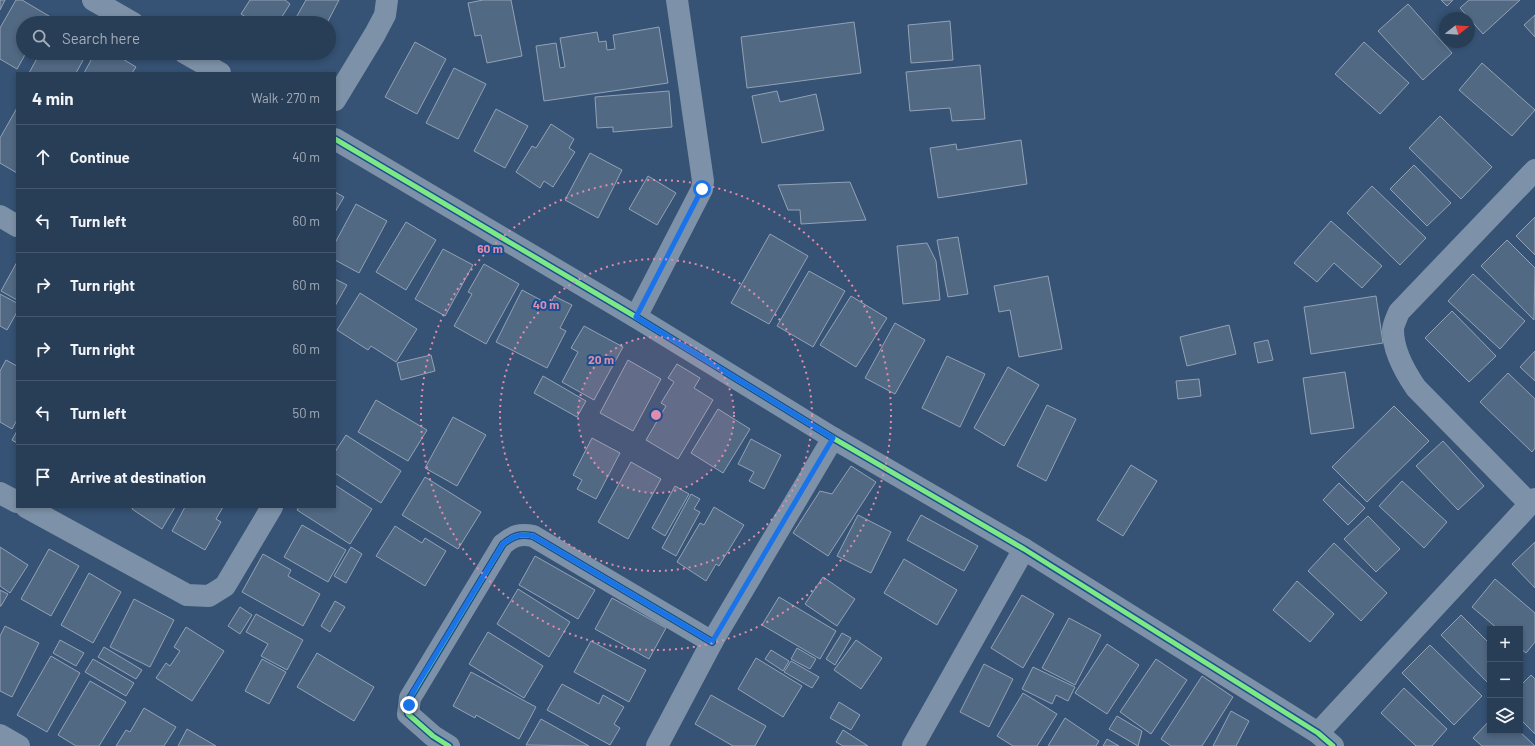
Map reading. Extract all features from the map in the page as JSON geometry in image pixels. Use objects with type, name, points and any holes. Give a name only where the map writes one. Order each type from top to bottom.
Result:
[{"type":"street","points":[[93,0],[121,16]]},
{"type":"street","points":[[336,98],[375,34],[384,15],[387,0]]},
{"type":"street","points":[[636,317],[702,189],[703,181],[677,0]]},
{"type":"street","points":[[197,60],[218,72]]},
{"type":"street","points":[[336,140],[636,317],[833,438],[1024,549],[1326,740],[1533,501],[1416,388],[1404,371],[1397,353],[1393,329],[1399,312],[1535,170]]},
{"type":"street","points":[[0,216],[16,225]]},
{"type":"street","points":[[657,746],[712,642],[833,438]]},
{"type":"street","points":[[0,493],[16,501]]},
{"type":"street","points":[[28,508],[187,595],[209,596],[225,586],[271,508]]},
{"type":"street","points":[[449,746],[433,736],[408,714],[410,698],[503,544],[516,535],[524,534],[533,536],[712,642]]},
{"type":"street","points":[[920,744],[1024,549]]},
{"type":"street","points":[[0,735],[18,746]]},
{"type":"building","points":[[0,0],[5,0],[0,10]]},
{"type":"building","points":[[16,0],[22,0],[49,16],[16,16],[16,60],[22,60],[17,69],[0,59],[0,28]]},
{"type":"building","points":[[250,0],[285,0],[290,4],[282,16],[244,16],[241,14]]},
{"type":"building","points":[[306,0],[339,0],[331,16],[297,16]]},
{"type":"building","points":[[483,0],[511,0],[522,56],[487,63],[481,35],[475,36],[468,3]]},
{"type":"building","points":[[1441,0],[1453,0],[1447,6]]},
{"type":"building","points":[[1469,0],[1520,0],[1483,34],[1475,25],[1475,12],[1464,12],[1460,8]]},
{"type":"building","points":[[1408,4],[1439,39],[1439,48],[1448,48],[1452,53],[1423,80],[1378,31]]},
{"type":"building","points":[[1535,15],[1535,37],[1524,25]]},
{"type":"building","points":[[950,21],[953,60],[911,63],[908,25]]},
{"type":"building","points":[[854,22],[861,73],[747,88],[741,37]]},
{"type":"building","points":[[659,27],[668,83],[544,101],[536,46],[556,43],[560,68],[565,67],[560,38],[597,32],[599,42],[606,41],[607,50],[615,49],[613,35]]},
{"type":"building","points":[[415,42],[446,59],[417,114],[385,97]]},
{"type":"building","points":[[1364,42],[1409,83],[1380,114],[1335,74]]},
{"type":"building","points":[[36,60],[83,60],[77,72],[30,72]]},
{"type":"building","points":[[91,60],[124,60],[136,67],[133,72],[85,72]]},
{"type":"building","points":[[1482,63],[1535,110],[1512,136],[1459,90]]},
{"type":"building","points":[[980,65],[985,119],[952,121],[950,108],[910,111],[906,72]]},
{"type":"building","points":[[454,68],[486,84],[458,139],[426,123]]},
{"type":"building","points":[[669,91],[672,127],[613,132],[613,127],[597,128],[595,97]]},
{"type":"building","points":[[777,91],[780,102],[816,94],[824,130],[762,143],[752,96]]},
{"type":"building","points":[[496,109],[528,126],[505,168],[474,151]]},
{"type":"building","points":[[16,110],[16,172],[0,163],[0,138]]},
{"type":"building","points":[[1440,116],[1492,167],[1461,199],[1409,148]]},
{"type":"building","points":[[551,124],[574,139],[569,148],[575,152],[553,187],[544,181],[540,188],[516,172],[532,146],[536,148]]},
{"type":"building","points":[[1021,140],[1027,184],[938,198],[930,148],[956,144],[957,150]]},
{"type":"building","points":[[590,153],[622,170],[598,218],[565,200]]},
{"type":"building","points":[[1414,165],[1451,203],[1427,226],[1390,189]]},
{"type":"building","points":[[648,176],[676,193],[657,225],[629,209]]},
{"type":"building","points":[[850,182],[866,220],[801,224],[800,210],[788,210],[778,185]]},
{"type":"building","points":[[1372,186],[1426,238],[1400,265],[1347,213]]},
{"type":"building","points":[[336,193],[344,197],[336,210]]},
{"type":"building","points":[[356,204],[387,221],[359,273],[336,261],[336,241]]},
{"type":"building","points":[[1535,217],[1535,255],[1516,236]]},
{"type":"building","points":[[1331,221],[1382,266],[1362,288],[1334,263],[1317,282],[1294,263]]},
{"type":"building","points":[[406,222],[436,240],[406,290],[376,272]]},
{"type":"building","points":[[770,234],[808,256],[769,324],[731,303]]},
{"type":"building","points":[[958,237],[968,294],[948,297],[937,240]]},
{"type":"building","points":[[1507,240],[1535,268],[1534,320],[1481,266]]},
{"type":"building","points":[[927,243],[936,261],[940,300],[903,304],[897,246]]},
{"type":"building","points":[[443,249],[473,265],[445,316],[415,299]]},
{"type":"building","points":[[16,264],[16,299],[1,291]]},
{"type":"building","points":[[484,264],[519,284],[486,344],[454,326],[472,294],[468,292]]},
{"type":"building","points":[[809,271],[845,291],[813,347],[777,326]]},
{"type":"building","points":[[1473,274],[1525,321],[1500,349],[1448,301]]},
{"type":"building","points":[[1048,276],[1062,349],[1019,357],[1010,310],[999,312],[994,286]]},
{"type":"building","points":[[336,280],[347,285],[336,304]]},
{"type":"building","points":[[522,290],[550,305],[554,296],[572,305],[560,328],[566,331],[547,368],[496,342]]},
{"type":"building","points":[[360,293],[417,329],[396,362],[371,346],[368,350],[337,330]]},
{"type":"building","points":[[0,294],[16,302],[16,314],[7,330],[0,326]]},
{"type":"building","points":[[851,296],[887,318],[856,367],[820,345]]},
{"type":"building","points":[[1376,296],[1383,343],[1311,354],[1304,307]]},
{"type":"building","points":[[1452,311],[1496,356],[1469,382],[1425,338]]},
{"type":"building","points":[[895,323],[925,340],[895,394],[865,378]]},
{"type":"building","points":[[1229,325],[1236,354],[1187,366],[1180,337]]},
{"type":"building","points":[[584,326],[623,347],[594,400],[562,382],[578,352],[571,348]]},
{"type":"building","points":[[1268,340],[1273,360],[1258,363],[1254,343]]},
{"type":"building","points":[[1535,351],[1535,381],[1520,367]]},
{"type":"building","points":[[431,355],[435,371],[401,380],[397,363]]},
{"type":"building","points":[[947,356],[985,374],[960,427],[922,408]]},
{"type":"building","points":[[6,360],[16,365],[16,422],[12,429],[0,422],[0,371]]},
{"type":"building","points":[[628,360],[661,379],[633,431],[600,413]]},
{"type":"building","points":[[677,364],[700,378],[694,388],[713,400],[678,459],[646,440],[666,406],[661,403],[674,382],[668,378]]},
{"type":"building","points":[[1008,367],[1039,385],[1004,446],[974,428]]},
{"type":"building","points":[[1345,372],[1354,428],[1311,434],[1303,378]]},
{"type":"building","points":[[1508,373],[1535,399],[1535,448],[1532,452],[1480,402]]},
{"type":"building","points":[[543,376],[586,401],[577,417],[534,393]]},
{"type":"building","points":[[1199,379],[1201,396],[1178,399],[1176,381]]},
{"type":"building","points":[[376,400],[427,430],[408,461],[358,432]]},
{"type":"building","points":[[1047,405],[1076,419],[1046,481],[1017,466]]},
{"type":"building","points":[[1394,406],[1429,441],[1367,502],[1332,467]]},
{"type":"building","points":[[718,409],[750,429],[723,473],[691,453]]},
{"type":"building","points":[[453,417],[486,435],[457,486],[425,468]]},
{"type":"building","points":[[16,433],[16,442],[12,440]]},
{"type":"building","points":[[346,435],[401,471],[381,503],[336,474],[336,450]]},
{"type":"building","points":[[592,438],[620,453],[596,499],[577,489],[582,480],[573,475]]},
{"type":"building","points":[[751,439],[781,455],[764,489],[749,481],[754,472],[738,464]]},
{"type":"building","points":[[1443,441],[1484,486],[1458,510],[1416,466]]},
{"type":"building","points":[[631,462],[661,479],[628,539],[598,522]]},
{"type":"building","points":[[1131,465],[1157,481],[1123,536],[1097,520]]},
{"type":"building","points":[[851,466],[876,482],[828,556],[793,533],[820,491],[832,494]]},
{"type":"building","points":[[425,477],[481,512],[458,549],[402,515]]},
{"type":"building","points":[[1402,481],[1447,522],[1424,548],[1379,506]]},
{"type":"building","points":[[1339,483],[1365,508],[1348,525],[1323,500]]},
{"type":"building","points":[[336,486],[372,509],[350,544],[297,510],[298,508],[336,508]]},
{"type":"building","points":[[675,486],[689,494],[665,536],[652,528]]},
{"type":"building","points":[[691,494],[700,499],[694,509],[700,512],[676,556],[662,548]]},
{"type":"building","points":[[714,507],[744,525],[719,566],[716,564],[706,581],[677,562],[700,523],[704,525]]},
{"type":"building","points":[[132,508],[174,508],[162,529]]},
{"type":"building","points":[[184,508],[222,508],[216,519],[221,522],[205,550],[172,531]]},
{"type":"building","points":[[858,515],[891,532],[871,573],[837,556]]},
{"type":"building","points":[[921,515],[978,546],[964,571],[907,540]]},
{"type":"building","points":[[1368,516],[1400,549],[1376,572],[1344,539]]},
{"type":"building","points":[[302,525],[346,550],[328,582],[284,557]]},
{"type":"building","points":[[395,526],[422,543],[425,538],[446,551],[425,586],[376,556]]},
{"type":"building","points":[[1535,542],[1535,588],[1512,564]]},
{"type":"building","points":[[1334,543],[1387,593],[1361,621],[1308,571]]},
{"type":"building","points":[[0,547],[28,565],[10,593],[0,586]]},
{"type":"building","points":[[351,547],[362,554],[346,583],[334,576]]},
{"type":"building","points":[[49,549],[79,566],[51,616],[21,599]]},
{"type":"building","points":[[263,554],[291,570],[288,576],[320,594],[303,626],[242,592]]},
{"type":"building","points":[[535,556],[595,590],[578,619],[519,585]]},
{"type":"building","points":[[904,559],[957,590],[937,625],[884,593]]},
{"type":"building","points":[[89,573],[121,592],[93,643],[61,625]]},
{"type":"building","points":[[823,577],[855,599],[837,626],[805,604]]},
{"type":"building","points":[[1495,579],[1535,613],[1535,642],[1526,653],[1523,650],[1523,626],[1494,626],[1472,607]]},
{"type":"building","points":[[1297,581],[1334,614],[1310,642],[1273,610]]},
{"type":"building","points":[[518,589],[570,622],[549,657],[497,624]]},
{"type":"building","points":[[0,590],[8,594],[1,606],[0,606]]},
{"type":"building","points":[[1022,595],[1054,614],[1023,668],[991,648]]},
{"type":"building","points":[[779,597],[836,631],[820,659],[762,625]]},
{"type":"building","points":[[612,598],[666,628],[649,659],[595,629]]},
{"type":"building","points":[[134,599],[174,620],[150,667],[110,647]]},
{"type":"building","points":[[335,601],[345,607],[330,632],[321,626]]},
{"type":"building","points":[[240,607],[252,615],[240,634],[228,626]]},
{"type":"building","points":[[256,614],[303,640],[287,670],[261,656],[268,644],[246,632]]},
{"type":"building","points":[[1461,615],[1487,641],[1487,682],[1441,635]]},
{"type":"building","points":[[1069,618],[1101,635],[1075,685],[1042,668]]},
{"type":"building","points":[[5,626],[39,643],[12,697],[0,691],[0,636]]},
{"type":"building","points":[[186,627],[224,651],[192,701],[156,678],[166,663],[170,666],[180,651],[174,647]]},
{"type":"building","points":[[488,632],[543,666],[524,698],[469,664]]},
{"type":"building","points":[[842,633],[851,638],[835,665],[826,659]]},
{"type":"building","points":[[60,640],[84,653],[76,666],[53,653]]},
{"type":"building","points":[[856,640],[882,658],[861,689],[834,670]]},
{"type":"building","points":[[591,641],[646,670],[629,702],[574,672]]},
{"type":"building","points":[[1107,644],[1139,665],[1107,714],[1075,693]]},
{"type":"building","points":[[1430,645],[1482,696],[1454,725],[1402,673]]},
{"type":"building","points":[[104,647],[142,670],[136,679],[98,657]]},
{"type":"building","points":[[797,648],[816,659],[810,669],[791,659]]},
{"type":"building","points":[[771,650],[789,661],[783,671],[765,659]]},
{"type":"building","points":[[317,653],[374,687],[354,721],[297,687]]},
{"type":"building","points":[[51,656],[80,673],[47,732],[17,715]]},
{"type":"building","points":[[756,658],[802,686],[783,717],[738,689]]},
{"type":"building","points":[[93,659],[134,683],[126,696],[85,672]]},
{"type":"building","points":[[262,659],[286,672],[269,704],[245,691]]},
{"type":"building","points":[[1156,659],[1187,680],[1151,734],[1120,712]]},
{"type":"building","points":[[791,661],[819,677],[812,688],[784,672]]},
{"type":"building","points":[[984,664],[1013,679],[989,727],[960,712]]},
{"type":"building","points":[[1033,667],[1075,687],[1068,701],[1056,695],[1052,704],[1022,689]]},
{"type":"building","points":[[471,672],[536,707],[519,739],[476,715],[475,718],[453,706]]},
{"type":"building","points":[[1531,675],[1535,679],[1535,734],[1523,722],[1523,683]]},
{"type":"building","points":[[1202,676],[1233,697],[1202,746],[1171,746],[1161,739]]},
{"type":"building","points":[[90,681],[126,702],[99,746],[76,746],[58,735]]},
{"type":"building","points":[[562,684],[599,704],[603,695],[624,707],[614,724],[620,728],[610,745],[547,710]]},
{"type":"building","points":[[1404,688],[1447,729],[1432,746],[1416,746],[1381,713]]},
{"type":"building","points":[[1023,693],[1057,714],[1037,746],[1013,746],[997,736]]},
{"type":"building","points":[[711,695],[766,726],[755,746],[733,746],[695,724]]},
{"type":"building","points":[[839,702],[860,715],[851,730],[830,718]]},
{"type":"building","points":[[144,708],[176,727],[164,746],[116,746],[126,730],[130,732]]},
{"type":"building","points":[[1231,711],[1249,721],[1236,746],[1213,746]]},
{"type":"building","points":[[1117,716],[1142,731],[1138,746],[1109,729]]},
{"type":"building","points":[[1065,718],[1099,741],[1096,746],[1048,746]]},
{"type":"building","points":[[541,719],[589,746],[526,745]]},
{"type":"building","points":[[1487,723],[1487,734],[1522,734],[1535,746],[1482,746],[1473,738]]},
{"type":"building","points":[[187,729],[216,746],[178,746]]},
{"type":"building","points":[[843,730],[868,746],[843,746],[836,742]]},
{"type":"building","points":[[1107,739],[1119,746],[1103,746]]},
{"type":"cycle path","points":[[336,140],[636,317],[833,438],[1024,549],[1318,733],[1333,746]]},
{"type":"cycle path","points":[[449,746],[433,736],[408,714],[410,698],[503,544],[513,537],[520,535],[533,536],[712,642]]},
{"type":"route","points":[[409,705],[410,698],[416,687],[503,544],[516,535],[524,534],[533,536],[712,642],[833,438],[636,317],[702,189]]}]
